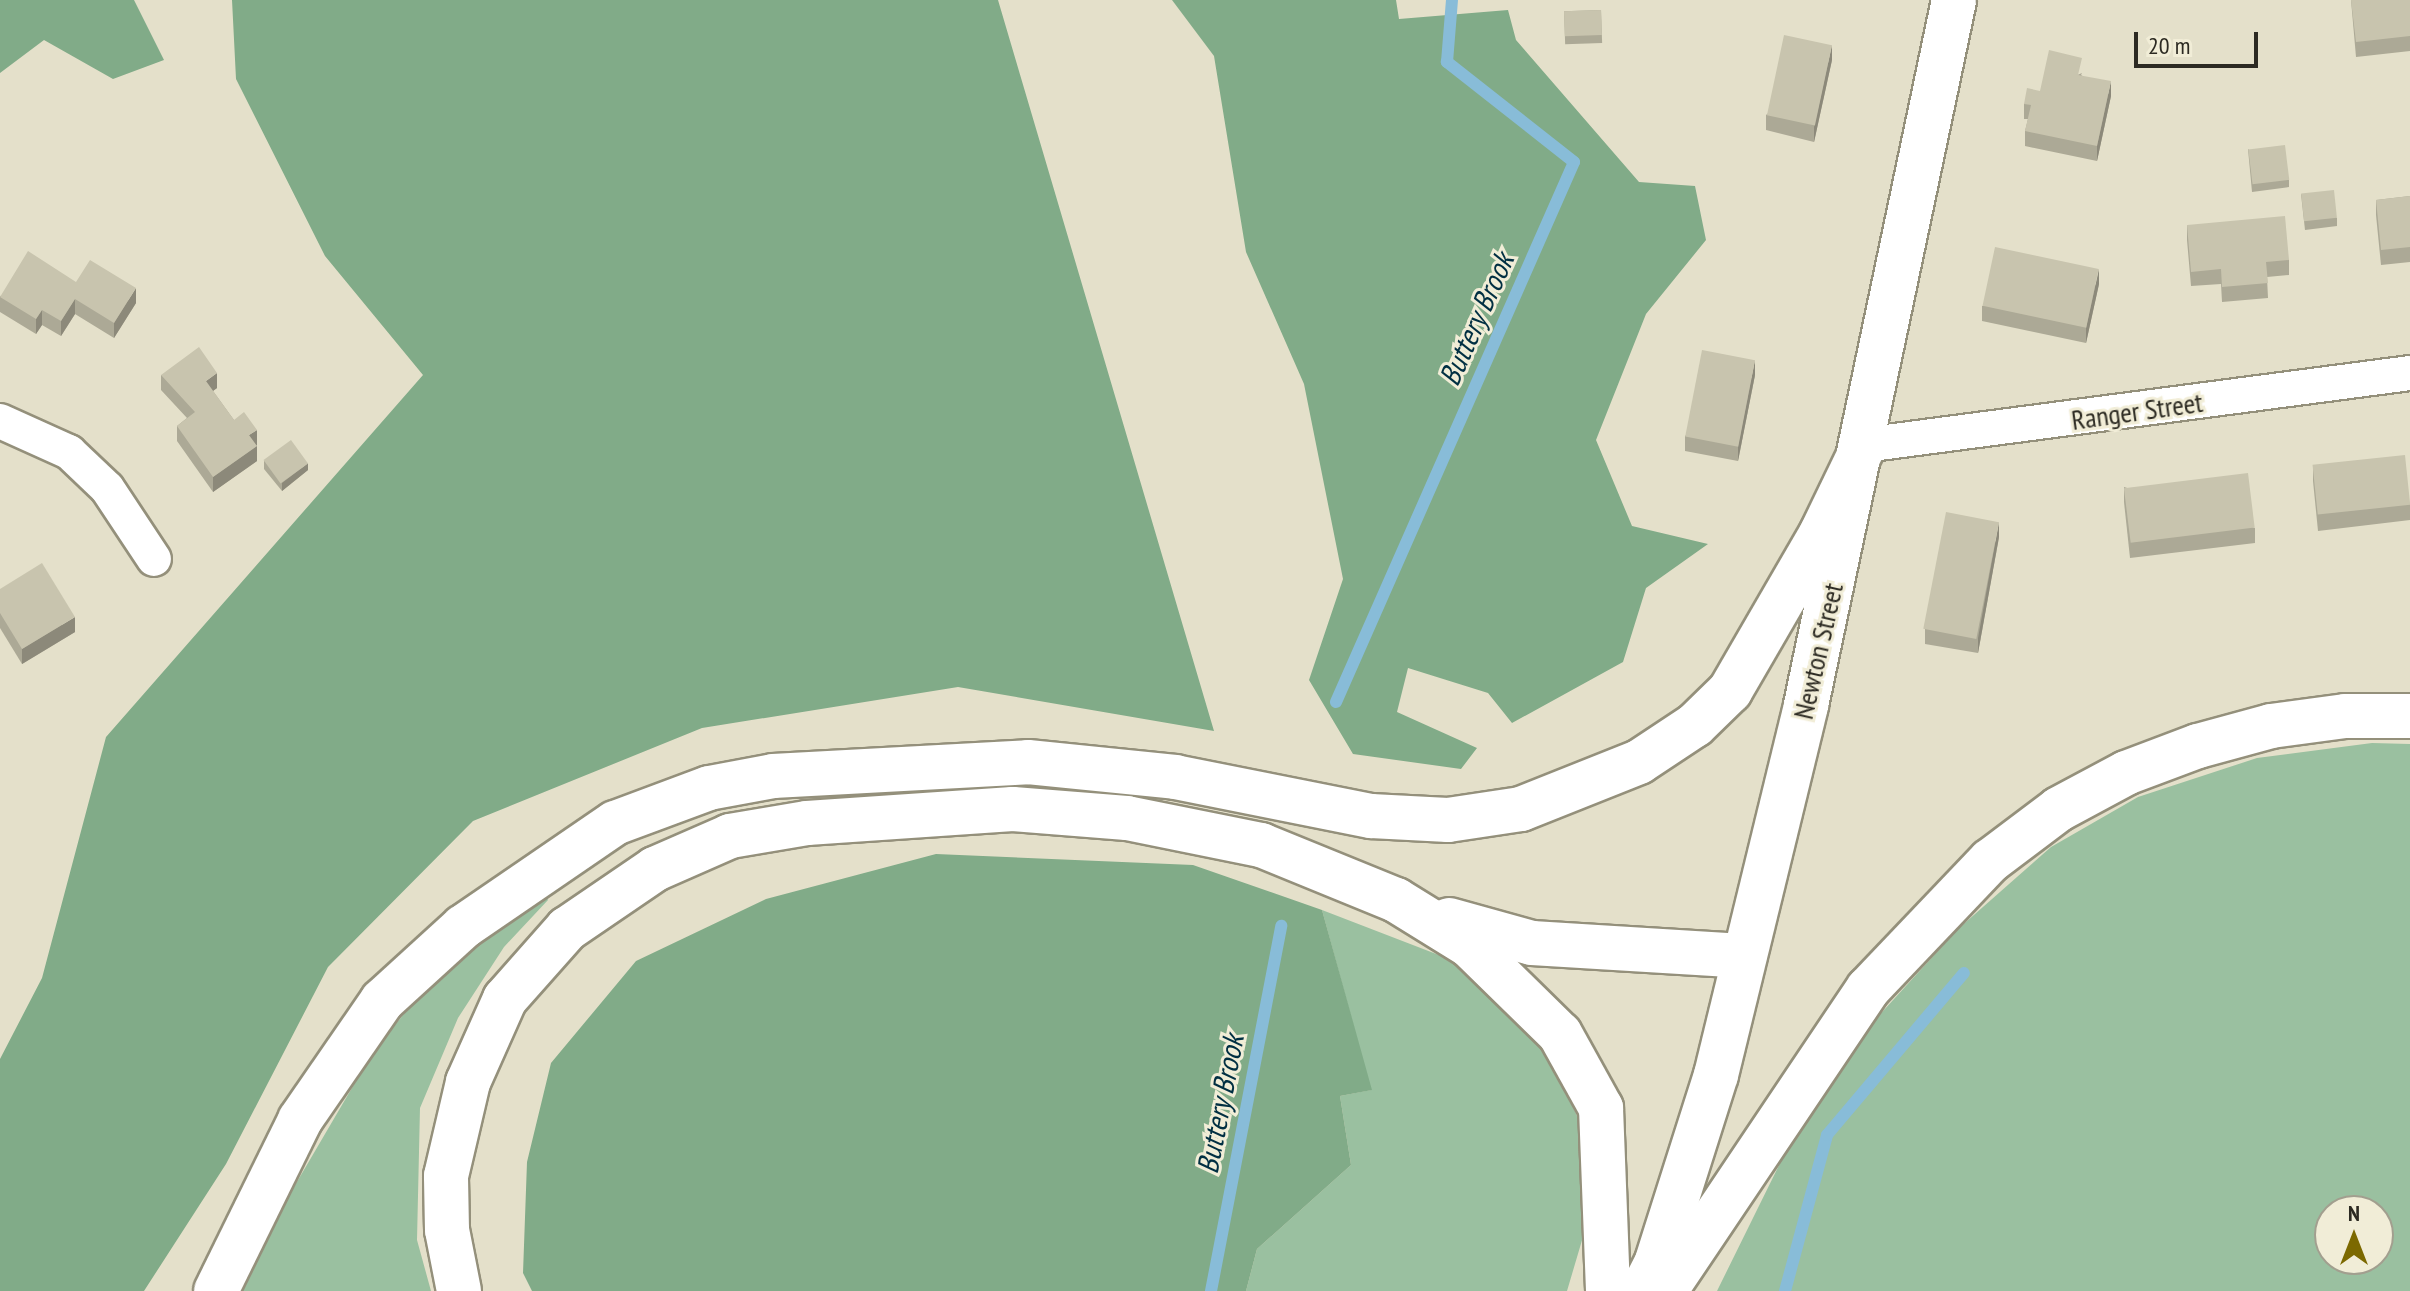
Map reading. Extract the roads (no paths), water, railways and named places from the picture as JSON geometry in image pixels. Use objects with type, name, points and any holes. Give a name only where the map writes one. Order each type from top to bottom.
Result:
[{"type":"main road","name":"Newton Street","points":[[1642,1291],[1657,1261],[1711,1090],[1864,445],[1954,0]]},
{"type":"main road","points":[[216,1291],[300,1120],[382,1001],[463,927],[615,823],[677,798],[741,781],[984,762],[1144,773],[1323,809],[1395,818],[1475,818],[1532,806],[1639,762],[1695,725],[1730,691],[1822,532],[1864,445]]},
{"type":"main road","points":[[1665,1291],[1868,989],[1990,861],[2059,809],[2126,773],[2198,746],[2271,726],[2345,716],[2410,716]]},
{"type":"main road","points":[[459,1291],[447,1230],[450,1151],[476,1060],[505,999],[533,962],[587,913],[707,843],[807,823],[1013,809],[1073,811],[1261,845],[1423,913],[1532,943],[1743,956]]},
{"type":"main road","points":[[1423,913],[1469,945],[1544,1015],[1591,1082],[1606,1130],[1608,1291]]},
{"type":"street","name":"Ranger Street","points":[[1864,445],[2410,373]]},
{"type":"street","points":[[0,421],[69,452],[107,488],[154,559]]},
{"type":"waterway","name":"Buttery Brook","points":[[1336,702],[1574,162],[1447,62],[1452,0]]},
{"type":"waterway","name":"Buttery Brook","points":[[1211,1291],[1281,926]]},
{"type":"waterway","points":[[1785,1291],[1827,1135],[1964,973]]}]
